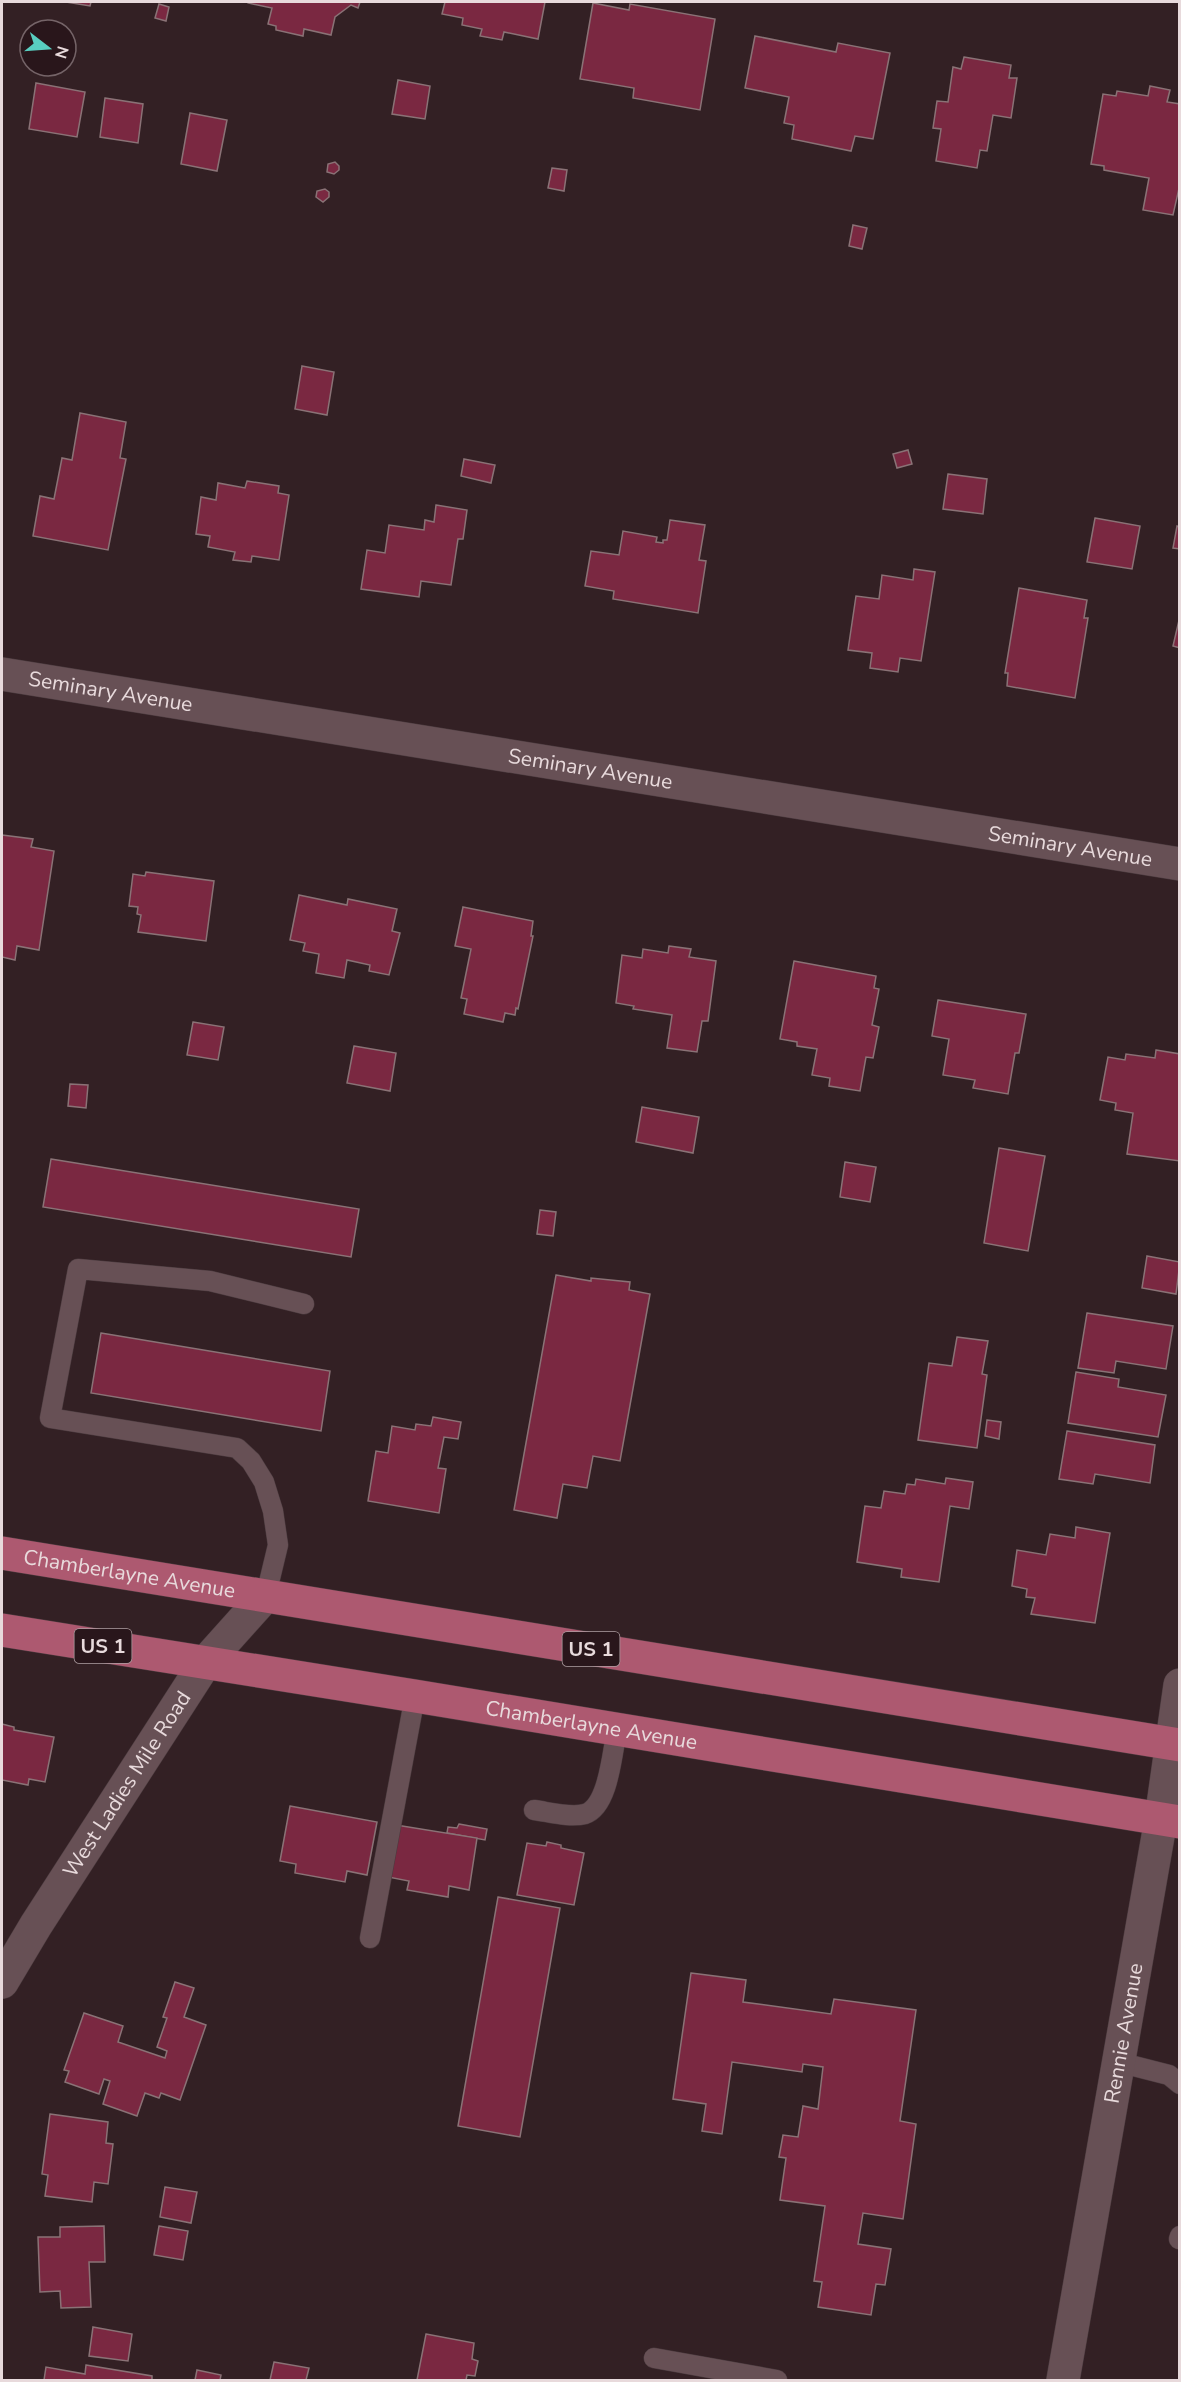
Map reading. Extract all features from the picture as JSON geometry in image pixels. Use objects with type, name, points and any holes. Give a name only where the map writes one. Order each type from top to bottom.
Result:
[{"type":"main road","name":"Chamberlayne Avenue","points":[[2,1553],[1175,1744]]},
{"type":"main road","name":"Chamberlayne Avenue","points":[[2,1630],[1170,1821]]},
{"type":"street","name":"Seminary Avenue","points":[[2,674],[1179,864]]},
{"type":"street","name":"West Ladies Mile Road","points":[[2,1982],[205,1663],[266,1595]]},
{"type":"street","name":"Rennie Avenue","points":[[1063,2380],[1118,2062],[1170,1821],[1179,1685]]},
{"type":"lane","points":[[266,1595],[278,1545],[273,1511],[264,1482],[251,1461],[237,1448],[50,1418],[78,1269],[210,1281],[304,1304]]},
{"type":"lane","points":[[370,1938],[415,1696]]},
{"type":"lane","points":[[534,1810],[574,1815],[587,1813],[603,1797],[617,1730]]},
{"type":"lane","points":[[1118,2062],[1168,2075],[1179,2084]]},
{"type":"lane","points":[[654,2358],[777,2380]]},
{"type":"building","points":[[66,2],[91,2],[90,6]]},
{"type":"building","points":[[248,2],[360,2],[358,8],[351,5],[335,17],[331,35],[304,29],[303,36],[276,30],[276,26],[268,24],[272,8]]},
{"type":"building","points":[[445,2],[545,2],[538,39],[504,32],[502,40],[480,36],[482,29],[462,25],[463,18],[442,14]]},
{"type":"building","points":[[593,3],[629,10],[630,4],[715,19],[700,110],[633,98],[634,88],[580,79]]},
{"type":"building","points":[[159,4],[169,7],[166,21],[155,18]]},
{"type":"building","points":[[755,36],[836,52],[838,43],[890,53],[873,139],[855,136],[851,151],[792,139],[794,125],[784,123],[789,97],[745,88]]},
{"type":"building","points":[[964,57],[1011,65],[1009,78],[1017,78],[1011,118],[993,115],[987,151],[980,150],[977,168],[936,161],[941,129],[933,128],[937,101],[948,102],[953,67],[961,69]]},
{"type":"building","points":[[398,80],[430,86],[425,119],[392,114]]},
{"type":"building","points":[[36,83],[85,92],[77,137],[29,129]]},
{"type":"building","points":[[1150,86],[1170,90],[1167,102],[1180,104],[1180,184],[1173,215],[1143,210],[1149,178],[1104,170],[1104,166],[1091,164],[1103,94],[1116,96],[1117,91],[1148,96]]},
{"type":"building","points":[[105,98],[143,104],[138,143],[100,137]]},
{"type":"building","points":[[190,113],[227,120],[217,171],[181,164]]},
{"type":"building","points":[[335,162],[339,170],[334,174],[327,172],[328,164]]},
{"type":"building","points":[[552,168],[567,170],[564,191],[548,188]]},
{"type":"building","points":[[325,189],[329,192],[329,197],[323,202],[316,197],[317,191]]},
{"type":"building","points":[[853,225],[867,228],[862,249],[849,246]]},
{"type":"building","points":[[302,366],[334,372],[327,415],[295,409]]},
{"type":"building","points":[[80,413],[126,422],[120,458],[126,459],[108,550],[33,536],[40,496],[54,499],[62,458],[72,460]]},
{"type":"building","points":[[908,450],[912,464],[897,468],[893,454]]},
{"type":"building","points":[[464,459],[495,465],[491,483],[461,476]]},
{"type":"building","points":[[948,474],[987,479],[983,514],[943,509]]},
{"type":"building","points":[[247,481],[279,486],[278,493],[289,495],[279,560],[252,556],[251,562],[233,560],[235,552],[208,547],[210,536],[196,534],[201,497],[216,500],[218,483],[245,488]]},
{"type":"building","points":[[436,505],[467,510],[463,539],[458,539],[451,585],[421,581],[419,597],[361,589],[367,550],[385,553],[389,525],[424,530],[425,520],[434,522]]},
{"type":"building","points":[[1095,518],[1140,526],[1132,569],[1087,562]]},
{"type":"building","points":[[670,520],[705,525],[699,560],[706,561],[698,613],[613,599],[614,591],[585,586],[591,551],[619,555],[623,531],[657,537],[656,542],[663,543],[663,540],[667,540]]},
{"type":"building","points":[[1177,526],[1180,527],[1180,549],[1173,548]]},
{"type":"building","points":[[914,569],[935,572],[921,661],[900,658],[898,672],[870,668],[872,653],[848,650],[856,596],[879,599],[882,575],[913,580]]},
{"type":"building","points":[[1019,588],[1087,600],[1084,618],[1088,618],[1075,698],[1007,686],[1008,673],[1005,673]]},
{"type":"building","points":[[1180,616],[1180,648],[1173,646]]},
{"type":"building","points":[[2,835],[33,839],[31,847],[54,851],[39,950],[17,946],[15,960],[2,957]]},
{"type":"building","points":[[146,872],[214,881],[206,941],[138,932],[141,915],[137,914],[138,907],[129,906],[133,874],[145,876]]},
{"type":"building","points":[[299,895],[347,905],[348,899],[397,909],[392,931],[400,933],[389,975],[369,971],[370,965],[347,960],[344,978],[316,973],[319,954],[303,951],[305,943],[290,940]]},
{"type":"building","points":[[463,907],[533,921],[531,936],[533,936],[518,1009],[516,1008],[515,1015],[505,1013],[503,1022],[464,1014],[467,999],[461,998],[471,949],[455,946]]},
{"type":"building","points":[[669,946],[691,949],[689,957],[716,961],[708,1021],[702,1021],[697,1052],[667,1048],[672,1015],[633,1009],[634,1006],[616,1003],[622,955],[642,958],[643,949],[668,953]]},
{"type":"building","points":[[794,961],[876,976],[874,988],[879,989],[872,1025],[879,1027],[873,1058],[866,1057],[860,1091],[829,1086],[830,1078],[812,1075],[817,1049],[797,1046],[797,1042],[780,1039]]},
{"type":"building","points":[[938,1000],[1026,1014],[1019,1053],[1015,1053],[1008,1094],[973,1088],[975,1080],[943,1075],[949,1039],[932,1036]]},
{"type":"building","points":[[193,1022],[224,1027],[218,1060],[187,1055]]},
{"type":"building","points":[[354,1046],[396,1053],[390,1091],[347,1083]]},
{"type":"building","points":[[1156,1050],[1180,1054],[1180,1161],[1127,1154],[1133,1113],[1115,1110],[1116,1103],[1100,1100],[1108,1057],[1125,1060],[1126,1054],[1155,1058]]},
{"type":"building","points":[[70,1084],[88,1085],[86,1108],[68,1106]]},
{"type":"building","points":[[642,1107],[699,1117],[693,1153],[636,1142]]},
{"type":"building","points":[[999,1148],[1045,1156],[1028,1251],[984,1243]]},
{"type":"building","points":[[51,1159],[359,1209],[351,1257],[43,1207]]},
{"type":"building","points":[[845,1162],[876,1167],[870,1202],[840,1197]]},
{"type":"building","points":[[540,1210],[556,1212],[553,1236],[537,1234]]},
{"type":"building","points":[[1147,1256],[1180,1262],[1176,1294],[1142,1288]]},
{"type":"building","points":[[556,1275],[591,1281],[591,1278],[630,1282],[629,1290],[650,1294],[620,1461],[593,1456],[587,1488],[563,1484],[557,1518],[514,1510]]},
{"type":"building","points":[[1087,1313],[1173,1326],[1166,1369],[1116,1361],[1114,1373],[1078,1368]]},
{"type":"building","points":[[101,1333],[330,1371],[321,1431],[91,1393]]},
{"type":"building","points":[[957,1337],[988,1341],[982,1374],[987,1375],[977,1448],[918,1440],[929,1363],[952,1366]]},
{"type":"building","points":[[1076,1372],[1119,1379],[1118,1387],[1166,1395],[1158,1437],[1068,1423]]},
{"type":"building","points":[[433,1417],[461,1422],[458,1439],[444,1437],[438,1468],[446,1469],[439,1513],[368,1501],[376,1451],[388,1453],[392,1426],[415,1430],[416,1424],[431,1426]]},
{"type":"building","points":[[987,1420],[1001,1422],[999,1439],[985,1436]]},
{"type":"building","points":[[1067,1431],[1155,1445],[1150,1483],[1095,1474],[1093,1484],[1059,1479]]},
{"type":"building","points":[[946,1478],[973,1482],[969,1509],[950,1506],[939,1582],[901,1577],[902,1569],[857,1562],[865,1506],[881,1508],[884,1491],[905,1494],[907,1484],[915,1485],[916,1479],[945,1484]]},
{"type":"building","points":[[1076,1527],[1110,1533],[1095,1623],[1031,1614],[1035,1598],[1026,1597],[1027,1589],[1012,1586],[1017,1550],[1046,1555],[1050,1534],[1075,1538]]},
{"type":"building","points":[[2,1724],[14,1727],[14,1730],[54,1737],[45,1782],[29,1779],[28,1785],[2,1780]]},
{"type":"building","points":[[290,1806],[377,1822],[367,1875],[347,1871],[345,1882],[295,1873],[296,1864],[280,1861]]},
{"type":"building","points":[[459,1824],[487,1829],[485,1840],[447,1833],[448,1827],[457,1828]]},
{"type":"building","points":[[396,1825],[477,1838],[469,1890],[449,1886],[448,1897],[407,1890],[409,1881],[388,1877]]},
{"type":"building","points":[[547,1842],[584,1853],[574,1905],[517,1895],[527,1843],[546,1846]]},
{"type":"building","points":[[498,1897],[560,1908],[520,2137],[458,2126]]},
{"type":"building","points":[[691,1973],[746,1980],[743,2002],[831,2014],[834,1999],[916,2010],[900,2121],[916,2124],[903,2219],[863,2213],[858,2244],[891,2249],[885,2285],[876,2284],[871,2315],[818,2307],[822,2282],[814,2281],[825,2206],[780,2200],[786,2158],[779,2157],[783,2135],[798,2137],[803,2106],[818,2109],[823,2067],[803,2064],[802,2072],[732,2062],[722,2134],[702,2131],[706,2104],[673,2099]]},
{"type":"building","points":[[175,1982],[194,1988],[184,2017],[206,2025],[180,2100],[161,2093],[159,2098],[145,2093],[137,2116],[103,2104],[110,2081],[104,2079],[99,2094],[65,2082],[69,2071],[64,2070],[84,2013],[123,2026],[118,2042],[165,2058],[167,2051],[157,2047],[167,2018],[163,2017]]},
{"type":"building","points":[[50,2114],[108,2122],[106,2143],[113,2144],[108,2184],[94,2182],[92,2202],[45,2196],[48,2175],[42,2174]]},
{"type":"building","points":[[165,2187],[197,2192],[191,2223],[160,2217]]},
{"type":"building","points":[[104,2226],[105,2262],[89,2262],[91,2307],[61,2308],[60,2291],[40,2292],[38,2237],[60,2237],[60,2227]]},
{"type":"building","points":[[159,2226],[188,2231],[183,2260],[154,2255]]},
{"type":"building","points":[[93,2327],[132,2334],[128,2361],[89,2356]]},
{"type":"building","points":[[426,2334],[474,2343],[472,2359],[478,2361],[475,2376],[467,2375],[466,2380],[417,2380]]},
{"type":"building","points":[[274,2362],[309,2368],[306,2380],[270,2380]]},
{"type":"building","points":[[86,2365],[152,2376],[152,2380],[44,2380],[46,2367],[85,2374]]},
{"type":"building","points":[[197,2370],[221,2375],[220,2380],[195,2380]]}]
